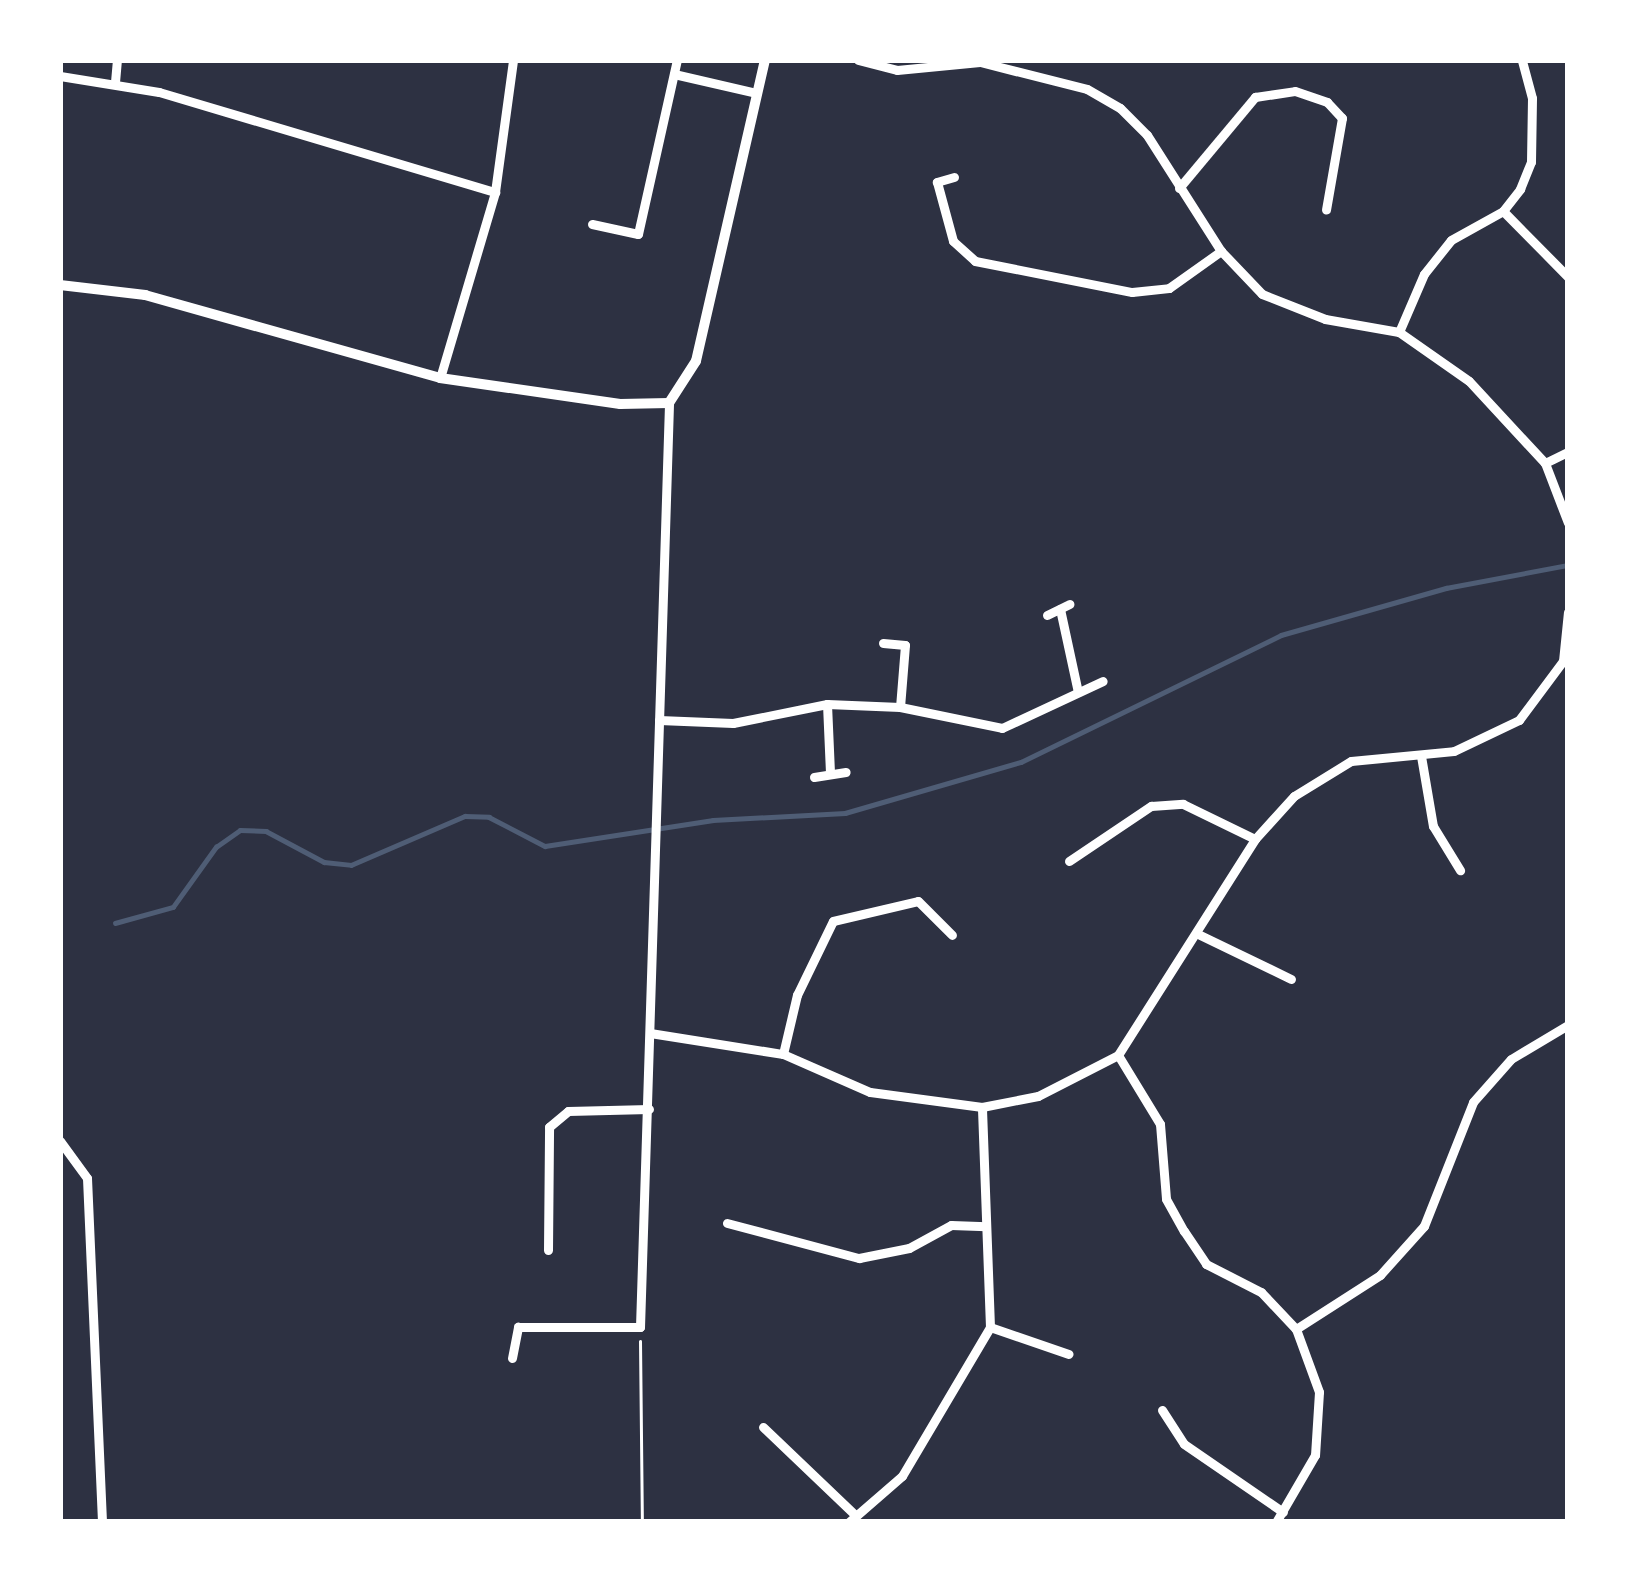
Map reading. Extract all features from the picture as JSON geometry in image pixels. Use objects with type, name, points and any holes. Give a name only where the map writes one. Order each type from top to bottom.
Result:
[{"type":"street","points":[[115,82],[117,60]]},
{"type":"street","points":[[440,378],[494,192],[513,60]]},
{"type":"street","points":[[592,224],[638,234],[677,60]]},
{"type":"street","points":[[512,1358],[518,1327],[640,1327],[669,403],[696,361],[765,60]]},
{"type":"street","points":[[858,60],[897,70],[980,61],[1087,89],[1120,108],[1220,251],[1262,294],[1325,319],[1400,332],[1508,416],[1545,463],[1568,523]]},
{"type":"street","points":[[1400,332],[1424,274],[1450,240],[1503,211],[1531,162],[1532,98],[1522,60]]},
{"type":"street","points":[[674,74],[756,93]]},
{"type":"street","points":[[60,76],[115,82],[494,192]]},
{"type":"street","points":[[1179,188],[1255,97],[1295,91],[1327,102],[1342,118],[1326,210]]},
{"type":"street","points":[[954,177],[937,182],[952,241],[975,261],[1132,292],[1169,288],[1220,251]]},
{"type":"street","points":[[1503,211],[1568,277]]},
{"type":"street","points":[[60,285],[145,296],[440,378],[620,404],[669,403]]},
{"type":"street","points":[[1545,463],[1568,452]]},
{"type":"street","points":[[1047,615],[1065,607],[1078,692]]},
{"type":"street","points":[[650,1033],[783,1054],[870,1092],[982,1107],[1039,1096],[1118,1055],[1200,935],[1255,839],[1294,796],[1351,761],[1421,757],[1474,744],[1519,720],[1565,662],[1568,612]]},
{"type":"street","points":[[883,643],[905,645],[900,707]]},
{"type":"street","points":[[659,720],[733,723],[827,704],[900,707],[1002,728],[1103,682]]},
{"type":"street","points":[[827,704],[830,774]]},
{"type":"street","points":[[1421,757],[1433,826],[1460,870]]},
{"type":"street","points":[[814,777],[846,772]]},
{"type":"street","points":[[1070,861],[1150,806],[1183,804],[1255,839]]},
{"type":"street","points":[[783,1054],[797,995],[833,921],[918,901],[952,935]]},
{"type":"street","points":[[1200,935],[1291,979]]},
{"type":"street","points":[[1296,1330],[1380,1275],[1424,1226],[1473,1102],[1511,1059],[1568,1024]]},
{"type":"street","points":[[1118,1055],[1160,1124],[1166,1199],[1184,1231],[1206,1264],[1261,1292],[1296,1330],[1319,1392],[1316,1455],[1280,1517],[1184,1444],[1162,1410]]},
{"type":"street","points":[[763,1427],[852,1518],[902,1476],[990,1327],[982,1107]]},
{"type":"street","points":[[548,1250],[550,1127],[568,1111],[649,1109]]},
{"type":"street","points":[[60,1141],[87,1178],[102,1522]]},
{"type":"street","points":[[727,1223],[859,1258],[909,1248],[951,1226],[986,1226]]},
{"type":"street","points":[[990,1327],[1023,1332],[1069,1354]]},
{"type":"path","points":[[640,1327],[642,1522]]},
{"type":"waterway","points":[[115,923],[173,907],[216,847],[240,830],[266,831],[324,862],[351,865],[465,816],[489,817],[545,846],[713,820],[845,813],[1021,762],[1281,635],[1446,588],[1568,565]]}]
